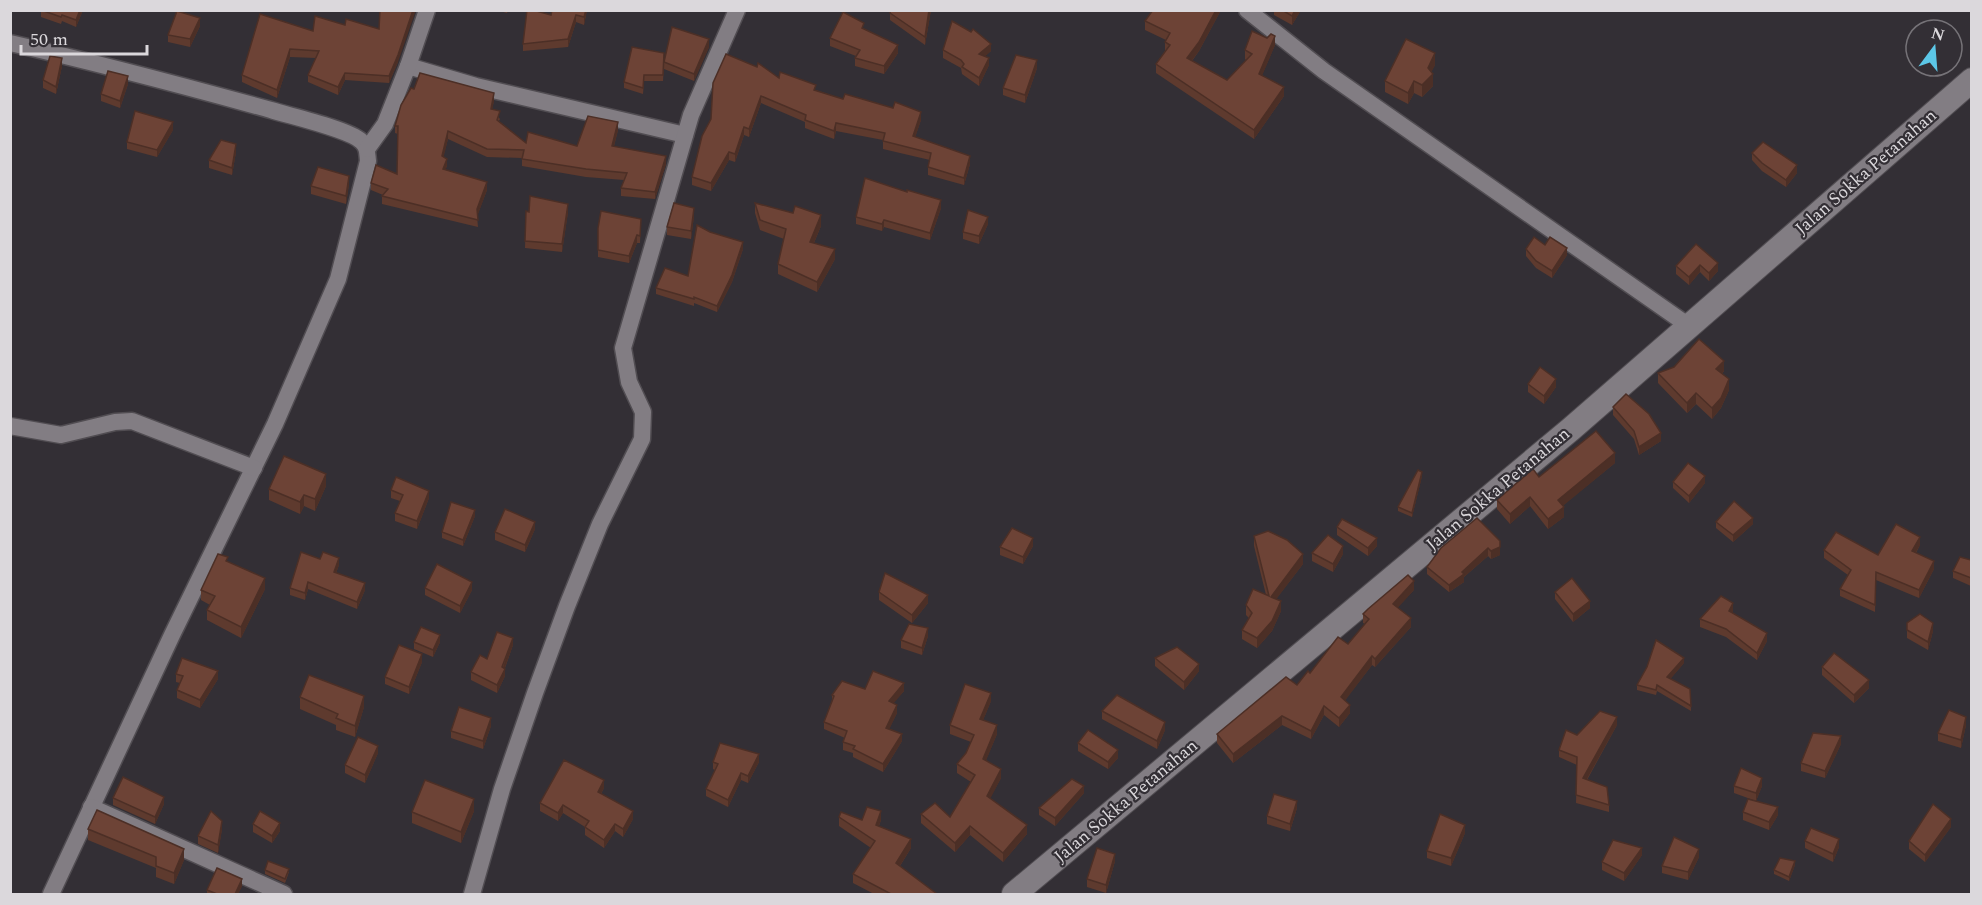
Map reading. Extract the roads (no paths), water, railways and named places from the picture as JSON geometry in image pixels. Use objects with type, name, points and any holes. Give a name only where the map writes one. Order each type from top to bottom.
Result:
[{"type":"main road","name":"Jalan Sokka Petanahan","points":[[1021,893],[1571,429],[1971,80]]},
{"type":"street","points":[[367,149],[385,124],[408,66],[426,10]]},
{"type":"street","points":[[472,894],[502,789],[567,606],[600,524],[642,439],[643,412],[629,382],[623,348],[691,115],[737,10]]},
{"type":"street","points":[[1247,10],[1324,71],[1689,326]]},
{"type":"street","points":[[10,43],[96,62],[347,134],[361,140],[367,149],[368,161],[338,279],[275,424],[172,635],[51,894]]},
{"type":"street","points":[[408,66],[476,86],[685,135]]},
{"type":"street","points":[[10,426],[61,435],[115,422],[132,421],[254,468]]},
{"type":"street","points":[[91,807],[284,894]]}]
